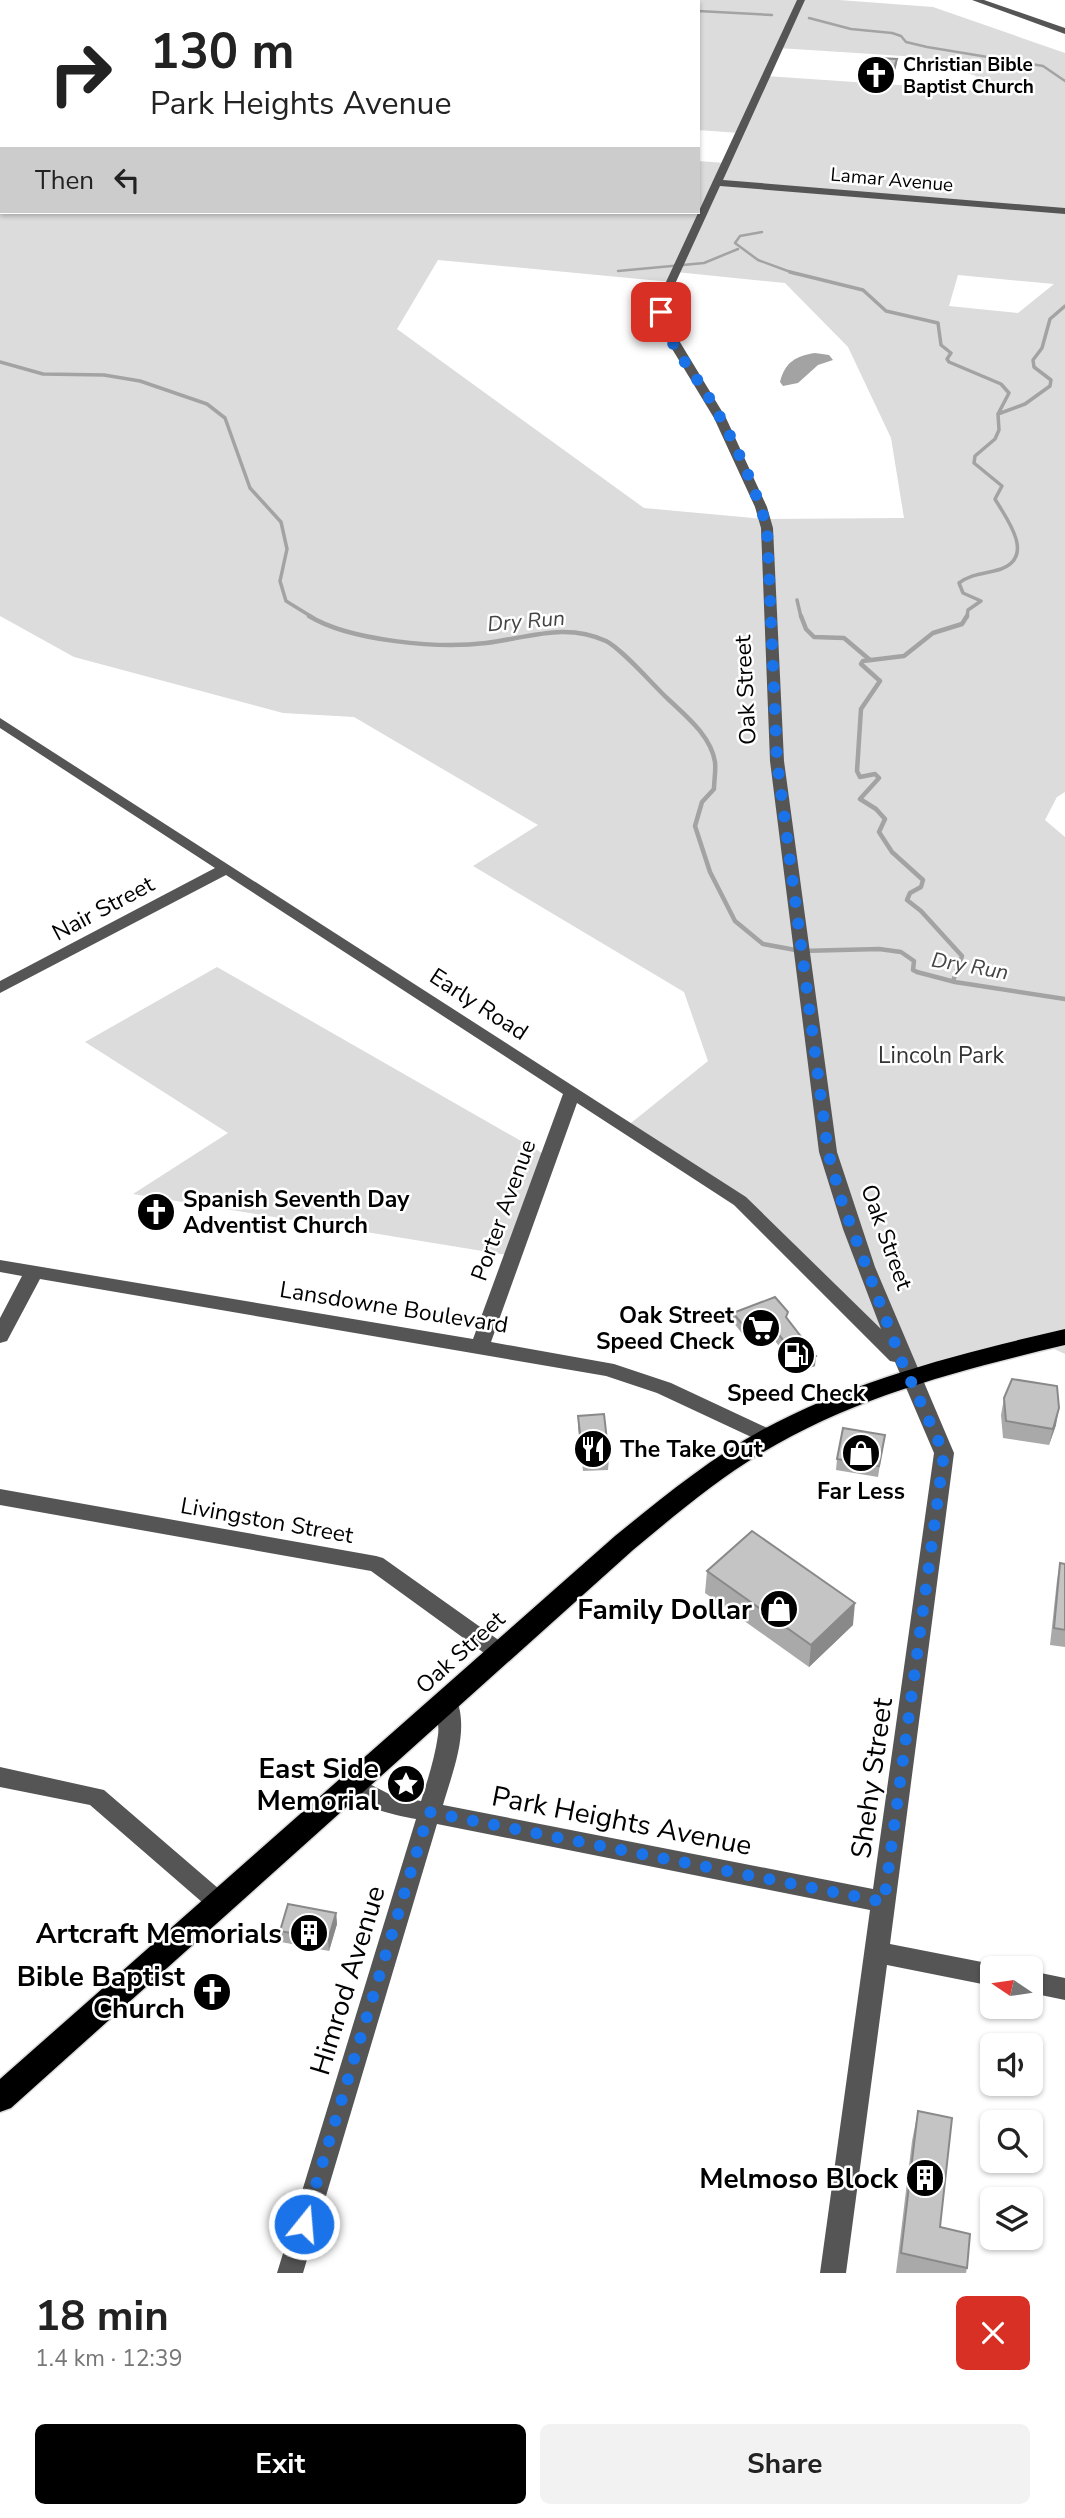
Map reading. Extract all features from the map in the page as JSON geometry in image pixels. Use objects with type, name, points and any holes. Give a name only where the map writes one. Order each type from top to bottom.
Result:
[{"type":"highway","points":[[907,1370],[965,1362],[1065,1337]]},
{"type":"highway","name":"Oak Street","points":[[0,2098],[218,1902],[447,1702],[499,1652],[661,1513],[769,1437],[852,1400],[907,1370]]},
{"type":"street","name":"Oak Street","points":[[801,0],[680,261],[662,306],[663,321],[720,418],[761,508],[767,528],[777,761],[828,1152],[842,1202],[907,1370]]},
{"type":"street","points":[[976,0],[1065,31]]},
{"type":"street","name":"Lamar Avenue","points":[[717,183],[1065,211]]},
{"type":"street","name":"Early Road","points":[[0,722],[740,1201],[907,1370]]},
{"type":"street","name":"Nair Street","points":[[0,988],[226,868]]},
{"type":"street","name":"Porter Avenue","points":[[480,1346],[572,1092]]},
{"type":"street","name":"Lansdowne Boulevard","points":[[0,1266],[581,1364],[645,1381],[769,1437]]},
{"type":"street","points":[[0,1336],[34,1272]]},
{"type":"street","name":"Shehy Street","points":[[833,2273],[944,1465],[944,1453],[907,1370]]},
{"type":"street","name":"Livingston Street","points":[[0,1497],[376,1564],[499,1652]]},
{"type":"street","name":"Himrod Avenue","points":[[290,2273],[445,1760],[450,1731],[447,1702]]},
{"type":"street","points":[[0,1777],[96,1797],[218,1902]]},
{"type":"street","name":"Park Heights Avenue","points":[[352,1785],[387,1804],[884,1902]]},
{"type":"street","points":[[877,1952],[980,1973]]},
{"type":"street","points":[[1043,1984],[1065,1989]]},
{"type":"green space","name":"Lincoln Park","points":[[700,0],[839,0],[933,7],[1065,53],[1065,792],[1057,797],[1045,820],[1065,837],[1065,1354],[1041,1343],[913,1379],[762,1220],[626,1127],[708,1061],[684,992],[473,866],[538,825],[354,717],[283,713],[74,657],[0,616],[0,214],[700,214],[700,161],[726,163],[739,133],[700,130]],"holes":[[[778,48],[919,57],[976,76],[972,90],[766,76]],[[438,260],[671,282],[676,272],[785,283],[848,347],[891,438],[904,518],[764,519],[644,508],[397,329]],[[958,275],[1054,284],[1018,313],[949,306]]]},
{"type":"green space","points":[[217,967],[549,1157],[513,1256],[133,1194],[228,1133],[85,1042]]},
{"type":"shaded area","points":[[815,353],[829,355],[833,360],[818,365],[798,383],[783,386],[780,382],[788,365],[797,358]]},
{"type":"building","points":[[879,58],[897,59],[893,72],[875,70]]},
{"type":"building","points":[[775,1297],[788,1312],[786,1317],[816,1356],[800,1362],[773,1327],[752,1336],[733,1313]]},
{"type":"building","points":[[1012,1379],[1057,1386],[1059,1408],[1053,1429],[1006,1421],[1004,1398]]},
{"type":"building","name":"The Take Out","points":[[604,1414],[609,1458],[583,1460],[578,1416]]},
{"type":"building","name":"Far Less","points":[[843,1428],[885,1435],[879,1466],[837,1459]]},
{"type":"building","points":[[752,1531],[855,1603],[811,1645],[707,1571]]},
{"type":"building","points":[[1060,1563],[1065,1564],[1065,1630],[1054,1628]]},
{"type":"building","points":[[288,1904],[336,1913],[328,1940],[280,1931]]},
{"type":"building","name":"Melmoso Block","points":[[918,2111],[952,2118],[940,2227],[970,2234],[967,2268],[901,2253]]},
{"type":"waterway","points":[[700,11],[772,15]]},
{"type":"waterway","points":[[809,18],[851,29],[892,33],[901,36],[906,42],[927,47],[1043,66],[1065,81]]},
{"type":"waterway","points":[[762,232],[740,236],[735,243],[758,260],[792,272]]},
{"type":"waterway","points":[[618,271],[704,263],[738,249]]},
{"type":"waterway","points":[[792,272],[863,290],[886,311],[938,323],[941,345],[951,353],[947,359],[949,362],[1001,384],[1009,393],[998,414]]},
{"type":"waterway","points":[[792,272],[796,274]]},
{"type":"waterway","points":[[998,414],[1025,404],[1050,386],[1051,380],[1034,367],[1033,360],[1042,348],[1050,319],[1065,306]]},
{"type":"waterway","name":"Dry Run","points":[[0,362],[43,374],[104,375],[140,381],[207,404],[225,418],[250,488],[281,522],[287,549],[280,581],[286,601],[312,617]]},
{"type":"waterway","points":[[967,617],[968,610],[981,601],[963,593],[959,583],[974,575],[1001,569],[1011,563],[1016,555],[1015,536],[995,499],[1002,486],[974,463],[975,456],[995,439],[999,430],[998,414]]},
{"type":"waterway","points":[[797,600],[801,617]]},
{"type":"waterway","name":"Dry Run","points":[[309,616],[347,632],[420,644],[467,645],[561,632],[591,635],[606,641],[629,659],[690,720],[713,753],[714,789],[702,802],[695,826],[710,872],[735,921],[763,944],[801,951],[879,949],[901,952],[914,961],[913,970],[917,972],[955,982],[1065,999]]},
{"type":"waterway","points":[[801,616],[806,629],[814,637],[844,638],[870,660]]},
{"type":"waterway","points":[[953,981],[962,956],[921,911],[907,900],[910,893],[921,887],[923,880],[892,852],[879,832],[885,819],[876,809],[860,799],[879,778],[875,774],[860,777],[857,771],[861,709],[880,681],[861,664],[863,661],[904,656],[933,633],[962,624],[967,616]]},
{"type":"place","name":"Christian Bible Baptist Church","points":[[876,75]]},
{"type":"place","name":"Spanish Seventh Day Adventist Church","points":[[156,1212]]},
{"type":"place","name":"Oak Street Speed Check","points":[[761,1328]]},
{"type":"place","name":"Speed Check","points":[[796,1355]]},
{"type":"place","name":"The Take Out","points":[[593,1449]]},
{"type":"place","name":"Far Less","points":[[861,1453]]},
{"type":"place","name":"Family Dollar","points":[[779,1609]]},
{"type":"place","name":"East Side Memorial","points":[[406,1784]]},
{"type":"place","name":"Artcraft Memorials","points":[[309,1933]]},
{"type":"place","name":"Bible Baptist Church","points":[[212,1992]]},
{"type":"place","name":"Melmoso Block","points":[[925,2178]]},
{"type":"route","points":[[304,2224],[429,1812],[884,1902],[944,1453],[902,1362],[842,1202],[828,1152],[815,1069],[777,761],[767,528],[761,508],[720,418],[666,329],[661,312]]}]
